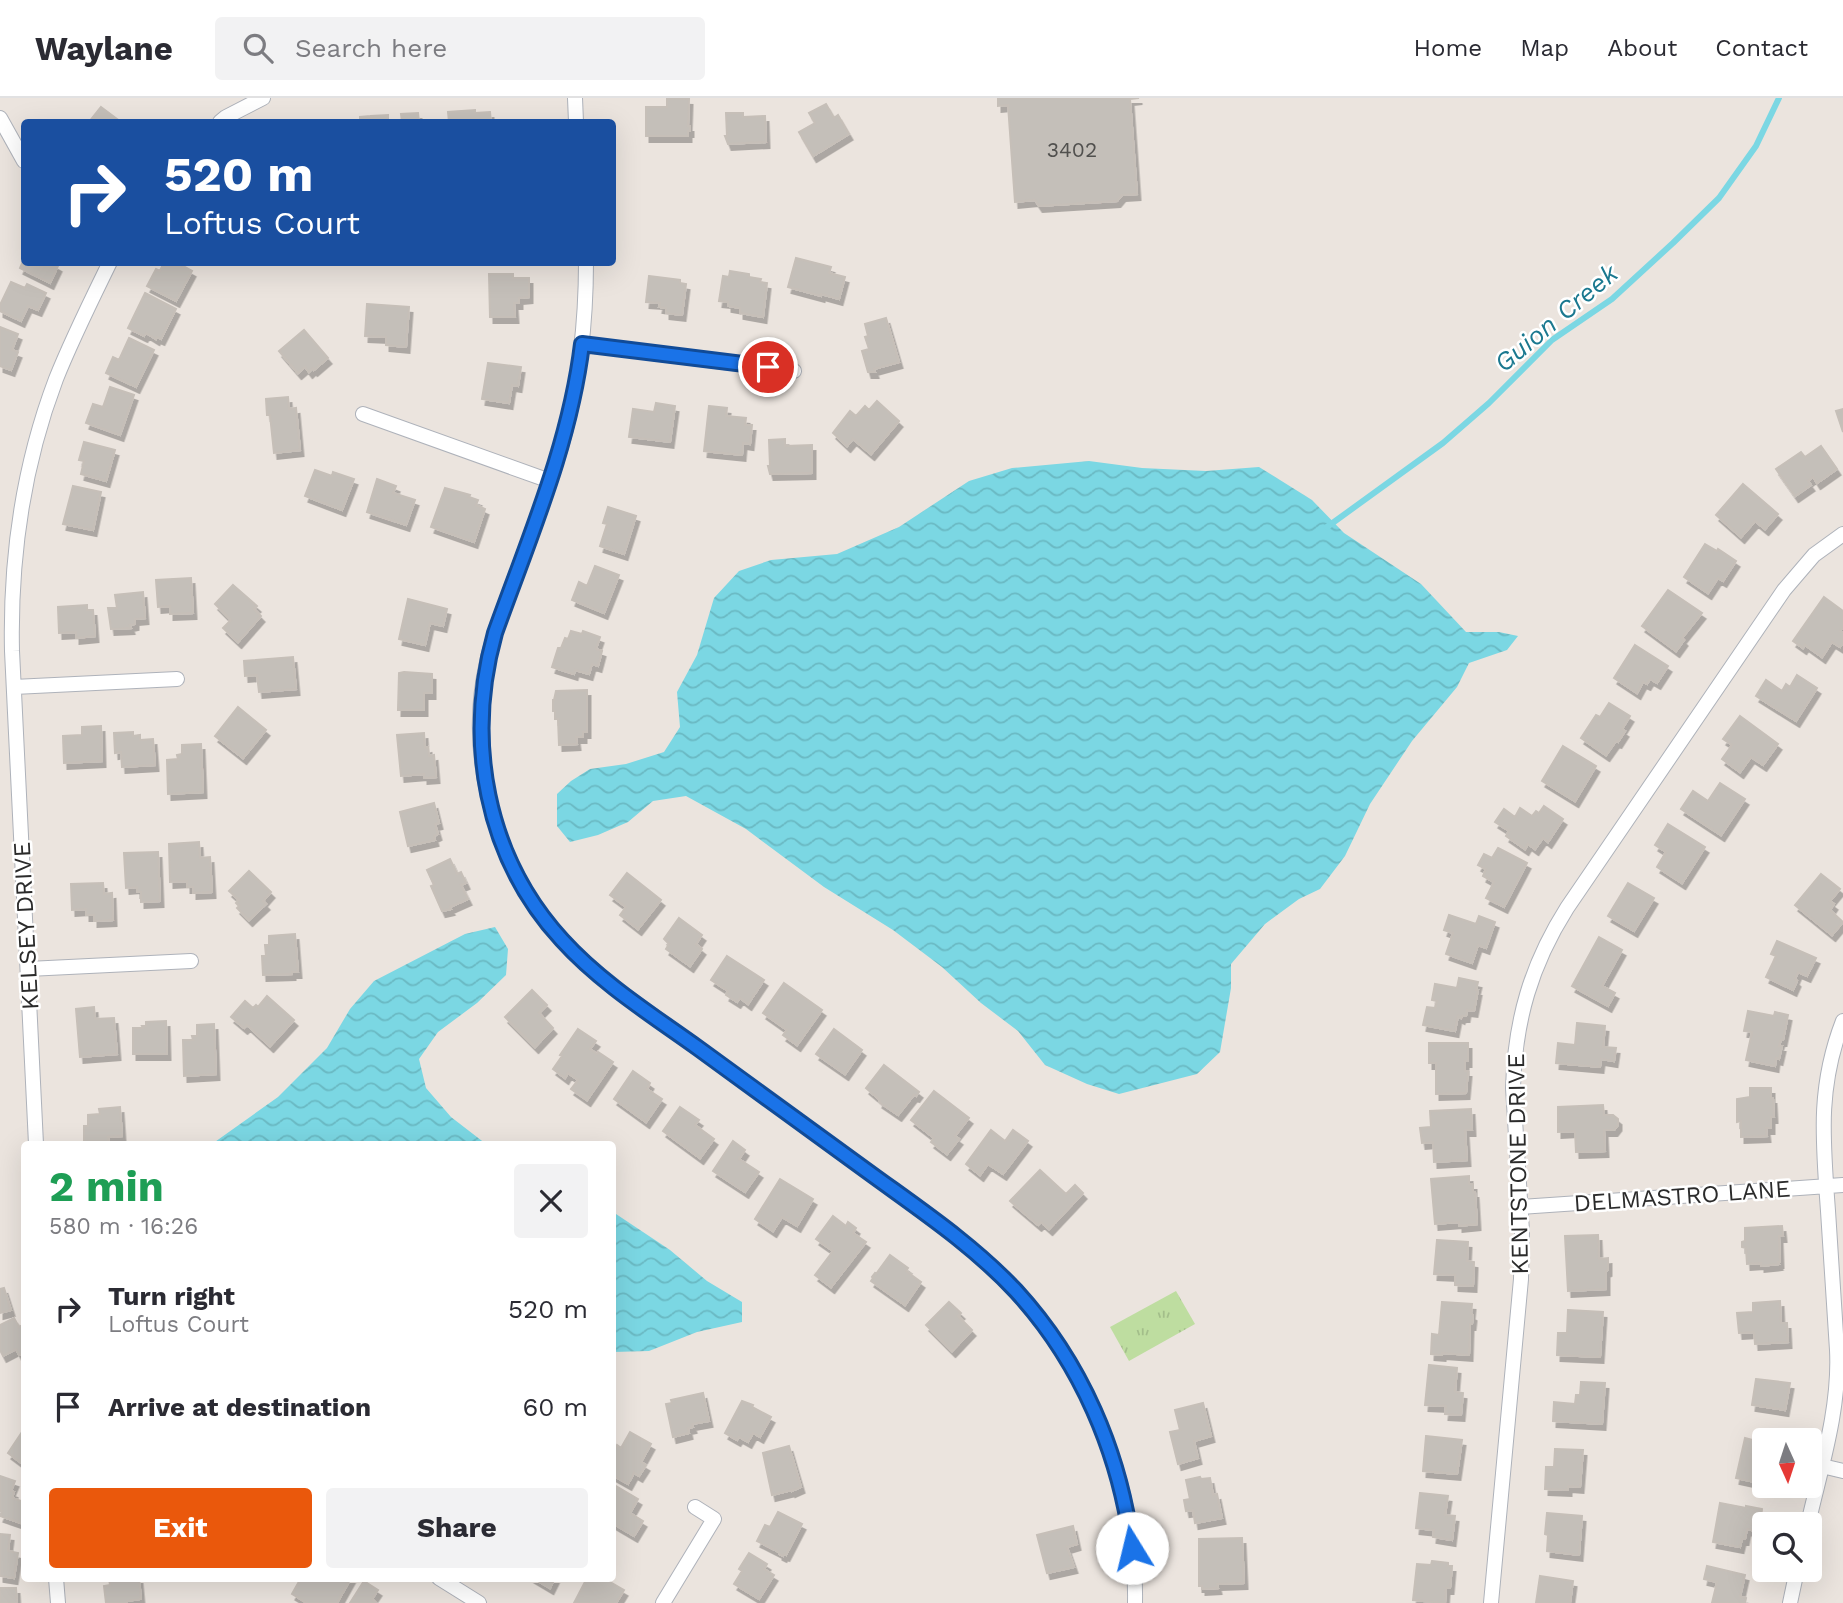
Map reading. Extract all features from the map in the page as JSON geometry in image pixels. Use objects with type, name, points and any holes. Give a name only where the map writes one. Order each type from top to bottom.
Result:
[{"type":"street","points":[[224,119],[263,98]]},
{"type":"street","points":[[575,98],[576,119]]},
{"type":"street","points":[[0,117],[21,156]]},
{"type":"street","name":"KELSEY DRIVE","points":[[36,1141],[11,615],[13,573],[18,526],[37,438],[57,378],[108,266]]},
{"type":"street","points":[[586,266],[582,344],[568,422],[550,481],[495,633],[487,662],[482,700],[481,739],[488,793],[514,870],[554,930],[594,971],[945,1228],[993,1268],[1028,1305],[1051,1335],[1085,1391],[1113,1459],[1125,1504],[1132,1548],[1135,1603]]},
{"type":"street","points":[[582,344],[794,371]]},
{"type":"street","points":[[363,414],[550,481]]},
{"type":"street","name":"KENTSTONE DRIVE","points":[[1491,1603],[1521,1279],[1521,1207],[1513,1088],[1515,1052],[1524,1001],[1542,952],[1567,908],[1784,590],[1814,555],[1843,534]]},
{"type":"street","points":[[14,687],[177,678]]},
{"type":"street","points":[[28,969],[191,961]]},
{"type":"street","points":[[1843,1021],[1832,1053],[1824,1092],[1822,1120],[1838,1371],[1834,1410],[1822,1466],[1843,1471]]},
{"type":"street","name":"DELMASTRO LANE","points":[[1521,1207],[1843,1185]]},
{"type":"street","points":[[663,1603],[714,1519],[695,1507]]},
{"type":"street","points":[[56,1582],[58,1603]]},
{"type":"street","points":[[446,1582],[480,1603]]},
{"type":"street","points":[[1790,1603],[1794,1582]]},
{"type":"green space","points":[[1176,1291],[1195,1324],[1129,1361],[1110,1327]]},
{"type":"water","points":[[1089,461],[1142,468],[1206,471],[1259,467],[1312,500],[1344,533],[1421,584],[1466,632],[1499,632],[1518,636],[1507,650],[1469,663],[1457,687],[1412,741],[1370,804],[1345,856],[1320,889],[1299,899],[1265,924],[1231,964],[1231,988],[1220,1052],[1197,1074],[1119,1094],[1087,1084],[1045,1065],[1018,1031],[893,930],[824,887],[746,829],[686,796],[653,801],[628,822],[598,835],[570,842],[557,826],[557,794],[571,781],[590,769],[626,764],[664,752],[680,727],[677,692],[697,655],[714,598],[739,571],[771,560],[837,554],[899,527],[969,481],[1012,468]]},
{"type":"water","points":[[495,927],[508,949],[506,975],[477,1003],[438,1032],[419,1059],[426,1088],[451,1117],[482,1141],[216,1141],[278,1097],[327,1048],[350,1009],[374,981],[465,934]]},
{"type":"water","points":[[616,1214],[670,1250],[707,1281],[742,1302],[742,1322],[697,1332],[649,1351],[616,1352]]},
{"type":"building","points":[[667,98],[689,99],[688,136],[646,136],[646,107],[667,107]]},
{"type":"building","points":[[998,98],[1139,98],[1130,99],[1137,194],[1122,195],[1117,201],[1039,206],[1035,200],[1015,202],[1008,105],[998,106]]},
{"type":"building","points":[[826,104],[834,118],[838,115],[849,134],[813,156],[799,132],[815,123],[809,113]]},
{"type":"building","points":[[101,107],[117,119],[91,119]]},
{"type":"building","points":[[448,112],[490,112],[491,119],[449,119]]},
{"type":"building","points":[[418,113],[419,119],[402,119],[401,114]]},
{"type":"building","points":[[726,113],[743,113],[743,117],[765,116],[766,142],[728,144],[725,136]]},
{"type":"building","points":[[388,115],[388,119],[371,119],[371,116]]},
{"type":"building","points":[[796,258],[831,267],[829,273],[845,277],[839,299],[788,287]]},
{"type":"building","points":[[21,266],[58,266],[50,283],[20,268]]},
{"type":"building","points":[[162,266],[183,266],[192,271],[176,301],[147,286],[156,269],[160,271]]},
{"type":"building","points":[[730,271],[749,274],[749,277],[767,283],[763,317],[740,313],[740,308],[719,301],[723,276],[729,277]]},
{"type":"building","points":[[489,274],[513,274],[513,278],[529,278],[529,297],[519,298],[519,303],[514,303],[515,317],[490,317]]},
{"type":"building","points":[[649,276],[680,280],[680,283],[686,284],[682,315],[666,313],[666,308],[659,307],[660,303],[646,302]]},
{"type":"building","points":[[11,282],[25,288],[27,284],[46,293],[38,310],[28,306],[21,321],[0,311],[0,305]]},
{"type":"building","points":[[145,293],[176,309],[161,339],[146,333],[144,336],[128,328]]},
{"type":"building","points":[[367,304],[409,307],[406,347],[386,345],[386,337],[365,336]]},
{"type":"building","points":[[886,318],[899,362],[874,369],[875,372],[868,372],[862,351],[869,349],[865,324]]},
{"type":"building","points":[[0,327],[18,334],[12,350],[18,352],[11,370],[0,366]]},
{"type":"building","points":[[304,330],[328,358],[314,370],[313,368],[309,372],[305,367],[298,373],[279,351]]},
{"type":"building","points":[[129,338],[154,350],[136,387],[106,373],[113,357],[119,360]]},
{"type":"building","points":[[488,363],[521,367],[518,386],[512,385],[509,403],[482,399]]},
{"type":"building","points":[[110,387],[134,395],[120,435],[86,423],[93,404],[103,407]]},
{"type":"building","points":[[288,397],[289,409],[296,408],[300,450],[274,453],[266,399]]},
{"type":"building","points":[[877,401],[899,421],[871,454],[853,439],[847,446],[833,433],[850,411],[856,416],[865,406],[869,410]]},
{"type":"building","points":[[656,403],[675,406],[670,442],[629,437],[633,409],[654,412]]},
{"type":"building","points":[[709,406],[727,408],[726,416],[746,418],[745,425],[752,425],[750,444],[743,443],[742,455],[704,451]]},
{"type":"building","points":[[1843,409],[1843,432],[1836,411]]},
{"type":"building","points":[[785,439],[785,446],[812,445],[812,473],[770,474],[769,440]]},
{"type":"building","points":[[84,442],[115,450],[106,481],[81,474],[84,461],[79,460]]},
{"type":"building","points":[[1821,446],[1837,469],[1817,483],[1813,477],[1808,481],[1811,485],[1795,496],[1776,469],[1801,452],[1805,457]]},
{"type":"building","points":[[315,470],[354,479],[342,510],[305,496]]},
{"type":"building","points":[[377,479],[396,486],[393,493],[415,500],[406,525],[367,512]]},
{"type":"building","points":[[1743,484],[1778,514],[1765,529],[1755,521],[1741,537],[1716,515]]},
{"type":"building","points":[[73,486],[101,492],[93,530],[63,524]]},
{"type":"building","points":[[445,488],[470,495],[469,497],[478,500],[476,505],[485,509],[474,542],[431,527]]},
{"type":"building","points":[[608,507],[636,516],[624,554],[600,546],[607,524],[603,523]]},
{"type":"building","points":[[1705,544],[1736,561],[1723,581],[1718,578],[1708,593],[1684,577]]},
{"type":"building","points":[[595,566],[619,575],[604,613],[572,600],[579,582],[587,586]]},
{"type":"building","points":[[191,578],[193,613],[170,614],[170,606],[158,607],[156,580]]},
{"type":"building","points":[[233,585],[257,606],[254,609],[261,616],[238,642],[223,628],[231,620],[215,604]]},
{"type":"building","points":[[1668,590],[1702,613],[1682,638],[1684,640],[1676,651],[1642,626]]},
{"type":"building","points":[[143,592],[145,618],[135,619],[135,624],[130,625],[131,628],[111,629],[108,608],[117,608],[115,595]]},
{"type":"building","points":[[1824,597],[1843,611],[1843,627],[1840,631],[1843,633],[1843,643],[1840,647],[1832,642],[1822,657],[1805,645],[1803,648],[1793,641]]},
{"type":"building","points":[[408,599],[447,609],[443,626],[430,623],[425,645],[399,639]]},
{"type":"building","points":[[87,605],[87,610],[93,610],[95,636],[76,638],[76,632],[59,633],[58,607]]},
{"type":"building","points":[[571,631],[582,634],[583,631],[600,637],[596,649],[602,651],[598,666],[592,664],[589,674],[575,670],[574,674],[552,667],[558,648],[561,648],[565,638],[568,639]]},
{"type":"building","points":[[1635,645],[1668,666],[1657,683],[1650,679],[1647,684],[1643,682],[1637,693],[1614,678]]},
{"type":"building","points":[[293,657],[296,689],[259,692],[257,675],[245,676],[244,661]]},
{"type":"building","points":[[399,673],[432,674],[432,693],[424,693],[424,710],[398,710]]},
{"type":"building","points":[[1797,675],[1817,688],[1796,721],[1756,696],[1766,680],[1782,691],[1786,684],[1790,687]]},
{"type":"building","points":[[587,690],[587,732],[583,732],[583,737],[576,737],[577,744],[559,745],[558,719],[555,719],[553,711],[556,691]]},
{"type":"building","points":[[1609,703],[1630,716],[1622,729],[1625,731],[1606,755],[1581,738],[1596,715],[1600,717]]},
{"type":"building","points":[[238,707],[266,730],[243,758],[215,736]]},
{"type":"building","points":[[1740,716],[1778,744],[1763,765],[1751,757],[1740,772],[1722,759],[1732,745],[1723,739]]},
{"type":"building","points":[[101,726],[102,761],[64,763],[63,736],[82,735],[82,727]]},
{"type":"building","points":[[133,732],[133,736],[140,735],[140,740],[153,739],[155,765],[122,767],[121,752],[115,753],[114,733]]},
{"type":"building","points":[[424,733],[425,748],[428,747],[429,756],[434,755],[436,777],[424,778],[424,774],[401,776],[397,735]]},
{"type":"building","points":[[201,744],[203,792],[168,794],[167,760],[178,759],[177,755],[182,754],[182,745]]},
{"type":"building","points":[[1563,746],[1596,766],[1575,801],[1542,781]]},
{"type":"building","points":[[1720,783],[1745,799],[1721,835],[1681,809],[1693,791],[1708,801]]},
{"type":"building","points":[[434,803],[439,823],[435,824],[438,834],[434,836],[435,840],[408,846],[400,812]]},
{"type":"building","points":[[1544,806],[1563,819],[1548,842],[1543,838],[1535,849],[1528,844],[1525,849],[1506,836],[1509,831],[1495,822],[1504,809],[1515,817],[1520,808],[1532,816],[1536,811],[1539,813]]},
{"type":"building","points":[[1668,824],[1705,847],[1682,883],[1657,867],[1666,852],[1655,845]]},
{"type":"building","points":[[199,842],[200,858],[210,857],[212,892],[193,893],[193,887],[187,887],[187,881],[170,882],[169,844]]},
{"type":"building","points":[[1498,848],[1527,863],[1504,907],[1486,898],[1494,882],[1483,876],[1486,869],[1478,865],[1484,854],[1492,858]]},
{"type":"building","points":[[158,852],[160,901],[141,902],[141,892],[137,892],[137,887],[126,888],[124,853]]},
{"type":"building","points":[[450,859],[457,874],[461,872],[466,883],[461,885],[468,899],[442,911],[427,870]]},
{"type":"building","points":[[249,871],[271,892],[263,901],[266,904],[249,920],[237,908],[239,906],[236,903],[239,900],[229,891]]},
{"type":"building","points":[[627,873],[661,900],[638,929],[620,915],[626,907],[610,895]]},
{"type":"building","points":[[1821,874],[1840,889],[1830,901],[1834,904],[1830,910],[1843,922],[1832,935],[1795,905]]},
{"type":"building","points":[[103,883],[104,894],[112,893],[113,920],[94,921],[94,915],[86,915],[86,909],[72,910],[71,884]]},
{"type":"building","points":[[1628,883],[1654,898],[1634,931],[1608,916]]},
{"type":"building","points":[[1449,915],[1476,924],[1479,916],[1495,922],[1486,948],[1478,945],[1472,963],[1446,954],[1453,933],[1444,930]]},
{"type":"building","points":[[679,918],[702,935],[696,944],[702,949],[690,966],[666,949],[669,944],[664,939]]},
{"type":"building","points":[[295,934],[298,972],[263,975],[262,956],[266,956],[265,945],[269,945],[269,936]]},
{"type":"building","points":[[1599,937],[1622,950],[1602,986],[1615,993],[1608,1006],[1572,986]]},
{"type":"building","points":[[1777,941],[1816,958],[1807,976],[1798,972],[1793,990],[1766,977],[1776,956],[1771,954]]},
{"type":"building","points":[[727,956],[764,980],[748,1004],[740,998],[737,1002],[726,995],[728,991],[711,980]]},
{"type":"building","points":[[1459,978],[1478,982],[1474,1011],[1467,1010],[1466,1016],[1458,1016],[1455,1031],[1423,1025],[1427,1007],[1435,1008],[1437,1001],[1432,1000],[1435,984],[1457,988]]},
{"type":"building","points":[[784,983],[822,1010],[797,1045],[783,1035],[787,1030],[763,1013]]},
{"type":"building","points":[[532,990],[547,1005],[539,1013],[553,1028],[535,1047],[505,1017]]},
{"type":"building","points":[[267,996],[294,1020],[270,1046],[247,1025],[244,1028],[231,1017],[245,1001],[253,1008],[256,1005],[258,1007]]},
{"type":"building","points":[[94,1007],[95,1019],[114,1018],[117,1054],[80,1057],[76,1009]]},
{"type":"building","points":[[1748,1011],[1774,1016],[1775,1012],[1788,1015],[1783,1040],[1779,1046],[1782,1046],[1779,1059],[1776,1058],[1775,1066],[1746,1060],[1752,1032],[1744,1031]]},
{"type":"building","points":[[166,1021],[167,1054],[133,1054],[133,1028],[143,1028],[146,1022]]},
{"type":"building","points":[[1577,1023],[1605,1026],[1603,1047],[1616,1048],[1614,1061],[1601,1059],[1600,1067],[1556,1063],[1558,1043],[1575,1045]]},
{"type":"building","points":[[214,1024],[216,1074],[184,1076],[183,1040],[193,1040],[192,1036],[197,1036],[197,1025]]},
{"type":"building","points":[[578,1029],[596,1041],[590,1049],[613,1062],[587,1100],[571,1089],[578,1080],[568,1073],[565,1078],[553,1069]]},
{"type":"building","points":[[834,1029],[862,1050],[845,1074],[816,1054]]},
{"type":"building","points":[[1429,1043],[1468,1043],[1468,1061],[1465,1061],[1465,1071],[1468,1071],[1466,1093],[1436,1094],[1436,1063],[1429,1063]]},
{"type":"building","points":[[884,1065],[919,1092],[898,1115],[879,1102],[866,1088]]},
{"type":"building","points":[[633,1071],[650,1083],[647,1089],[662,1099],[646,1122],[614,1099]]},
{"type":"building","points":[[1750,1088],[1771,1088],[1774,1117],[1771,1117],[1771,1128],[1766,1128],[1767,1136],[1741,1137],[1741,1121],[1737,1122],[1737,1099],[1750,1097]]},
{"type":"building","points":[[934,1091],[969,1118],[955,1136],[959,1139],[947,1154],[931,1142],[934,1138],[911,1120]]},
{"type":"building","points":[[1603,1105],[1604,1115],[1613,1115],[1618,1119],[1614,1130],[1604,1130],[1605,1151],[1576,1152],[1575,1131],[1558,1132],[1558,1107]]},
{"type":"building","points":[[120,1107],[122,1136],[108,1137],[109,1141],[84,1141],[84,1126],[88,1126],[88,1115],[100,1114],[99,1109]]},
{"type":"building","points":[[680,1107],[699,1120],[695,1125],[714,1139],[700,1158],[663,1131]]},
{"type":"building","points":[[1471,1109],[1472,1130],[1465,1130],[1467,1160],[1434,1162],[1433,1142],[1422,1143],[1420,1128],[1431,1127],[1430,1111]]},
{"type":"building","points":[[991,1130],[1005,1141],[1013,1130],[1028,1141],[1003,1174],[988,1164],[980,1175],[966,1164]]},
{"type":"building","points":[[733,1141],[745,1150],[739,1159],[759,1172],[745,1192],[713,1171]]},
{"type":"building","points":[[1040,1170],[1066,1194],[1075,1185],[1083,1193],[1049,1229],[1041,1222],[1038,1225],[1010,1201]]},
{"type":"building","points":[[1469,1176],[1469,1184],[1473,1184],[1475,1192],[1477,1224],[1435,1224],[1431,1179]]},
{"type":"building","points":[[780,1179],[813,1199],[797,1226],[782,1217],[773,1231],[755,1219]]},
{"type":"building","points":[[833,1216],[846,1226],[848,1222],[856,1228],[853,1233],[866,1242],[831,1287],[815,1275],[833,1251],[816,1239]]},
{"type":"building","points":[[1782,1226],[1783,1236],[1779,1236],[1779,1264],[1747,1264],[1746,1248],[1742,1247],[1745,1228]]},
{"type":"building","points":[[1598,1235],[1599,1259],[1608,1258],[1606,1289],[1568,1291],[1565,1236]]},
{"type":"building","points":[[1437,1240],[1468,1242],[1467,1261],[1474,1262],[1473,1286],[1455,1285],[1455,1275],[1434,1274]]},
{"type":"building","points":[[890,1255],[921,1282],[905,1305],[871,1281]]},
{"type":"building","points":[[4,1288],[11,1310],[0,1313],[0,1289]]},
{"type":"building","points":[[1780,1301],[1781,1323],[1787,1323],[1788,1342],[1755,1344],[1754,1332],[1739,1333],[1737,1313],[1753,1312],[1753,1303]]},
{"type":"building","points":[[949,1302],[961,1313],[958,1316],[972,1330],[952,1351],[926,1325]]},
{"type":"building","points":[[1442,1302],[1472,1304],[1469,1355],[1431,1354],[1432,1334],[1439,1335]]},
{"type":"building","points":[[1568,1310],[1603,1312],[1600,1357],[1557,1355],[1558,1333],[1567,1333]]},
{"type":"building","points":[[14,1318],[19,1327],[21,1326],[21,1354],[16,1349],[3,1356],[0,1350],[0,1325]]},
{"type":"building","points":[[1429,1365],[1457,1368],[1455,1392],[1463,1393],[1461,1415],[1445,1414],[1446,1406],[1425,1405]]},
{"type":"building","points":[[1756,1379],[1790,1383],[1785,1410],[1752,1405]]},
{"type":"building","points":[[1581,1382],[1605,1383],[1602,1424],[1553,1421],[1554,1402],[1575,1404],[1576,1395],[1580,1395]]},
{"type":"building","points":[[703,1393],[709,1421],[692,1424],[693,1427],[688,1428],[689,1433],[673,1437],[666,1404],[672,1403],[671,1400]]},
{"type":"building","points":[[742,1401],[771,1417],[760,1437],[753,1433],[748,1442],[739,1437],[737,1440],[725,1433]]},
{"type":"building","points":[[1203,1403],[1211,1436],[1194,1441],[1198,1458],[1178,1464],[1170,1432],[1180,1430],[1175,1410]]},
{"type":"building","points":[[630,1432],[651,1444],[641,1462],[646,1465],[639,1476],[634,1473],[628,1484],[616,1477],[616,1446],[621,1448]]},
{"type":"building","points":[[21,1434],[21,1463],[8,1453]]},
{"type":"building","points":[[1426,1436],[1462,1440],[1457,1474],[1423,1471]]},
{"type":"building","points":[[1745,1438],[1752,1440],[1752,1481],[1736,1478]]},
{"type":"building","points":[[789,1446],[801,1487],[772,1495],[763,1453]]},
{"type":"building","points":[[1555,1449],[1583,1450],[1580,1487],[1568,1486],[1568,1490],[1545,1489],[1546,1467],[1554,1467]]},
{"type":"building","points":[[0,1476],[15,1481],[11,1491],[14,1492],[12,1498],[21,1501],[21,1523],[0,1516]]},
{"type":"building","points":[[1210,1478],[1213,1495],[1217,1494],[1222,1518],[1195,1523],[1193,1510],[1186,1511],[1184,1500],[1190,1499],[1186,1480]]},
{"type":"building","points":[[616,1486],[638,1499],[630,1513],[643,1521],[634,1536],[616,1525]]},
{"type":"building","points":[[1420,1493],[1448,1496],[1445,1515],[1455,1516],[1452,1540],[1433,1537],[1434,1530],[1416,1528]]},
{"type":"building","points":[[1720,1503],[1762,1509],[1762,1512],[1752,1512],[1752,1530],[1747,1529],[1740,1547],[1713,1542]]},
{"type":"building","points":[[778,1512],[802,1524],[783,1556],[757,1541],[765,1525],[770,1527]]},
{"type":"building","points":[[1547,1513],[1582,1516],[1579,1555],[1547,1551]]},
{"type":"building","points":[[1073,1526],[1077,1544],[1067,1547],[1074,1567],[1047,1573],[1037,1535]]},
{"type":"building","points":[[0,1534],[10,1535],[8,1551],[18,1553],[14,1578],[0,1576]]},
{"type":"building","points":[[1242,1538],[1244,1583],[1217,1584],[1218,1588],[1202,1589],[1202,1586],[1199,1586],[1199,1539]]},
{"type":"building","points":[[749,1553],[767,1564],[764,1569],[774,1575],[759,1599],[734,1584]]},
{"type":"building","points":[[1432,1561],[1452,1566],[1450,1588],[1446,1588],[1445,1603],[1413,1600],[1417,1564],[1431,1565]]},
{"type":"building","points":[[1707,1566],[1745,1575],[1740,1597],[1746,1598],[1745,1603],[1712,1603],[1717,1582],[1704,1579]]},
{"type":"building","points":[[1540,1576],[1573,1581],[1570,1603],[1536,1603]]},
{"type":"building","points":[[110,1582],[139,1582],[141,1599],[127,1603],[106,1603],[104,1586],[110,1585]]},
{"type":"building","points":[[299,1582],[349,1582],[337,1603],[307,1603],[292,1594]]},
{"type":"building","points":[[363,1582],[378,1590],[372,1599],[376,1603],[350,1603]]},
{"type":"building","points":[[540,1582],[553,1582],[550,1588]]},
{"type":"building","points":[[585,1582],[610,1582],[624,1590],[616,1603],[574,1603]]},
{"type":"building","points":[[0,1588],[16,1588],[17,1603],[0,1603]]},
{"type":"waterway","name":"Guion Creek","points":[[1327,527],[1443,443],[1489,403],[1552,340],[1612,299],[1673,243],[1719,198],[1756,146],[1779,98]]},
{"type":"route","points":[[768,367],[582,344],[575,390],[559,455],[487,662],[481,739],[486,783],[495,820],[514,870],[539,911],[563,941],[594,971],[971,1248],[1028,1305],[1071,1366],[1103,1432],[1121,1486],[1132,1548]]}]
